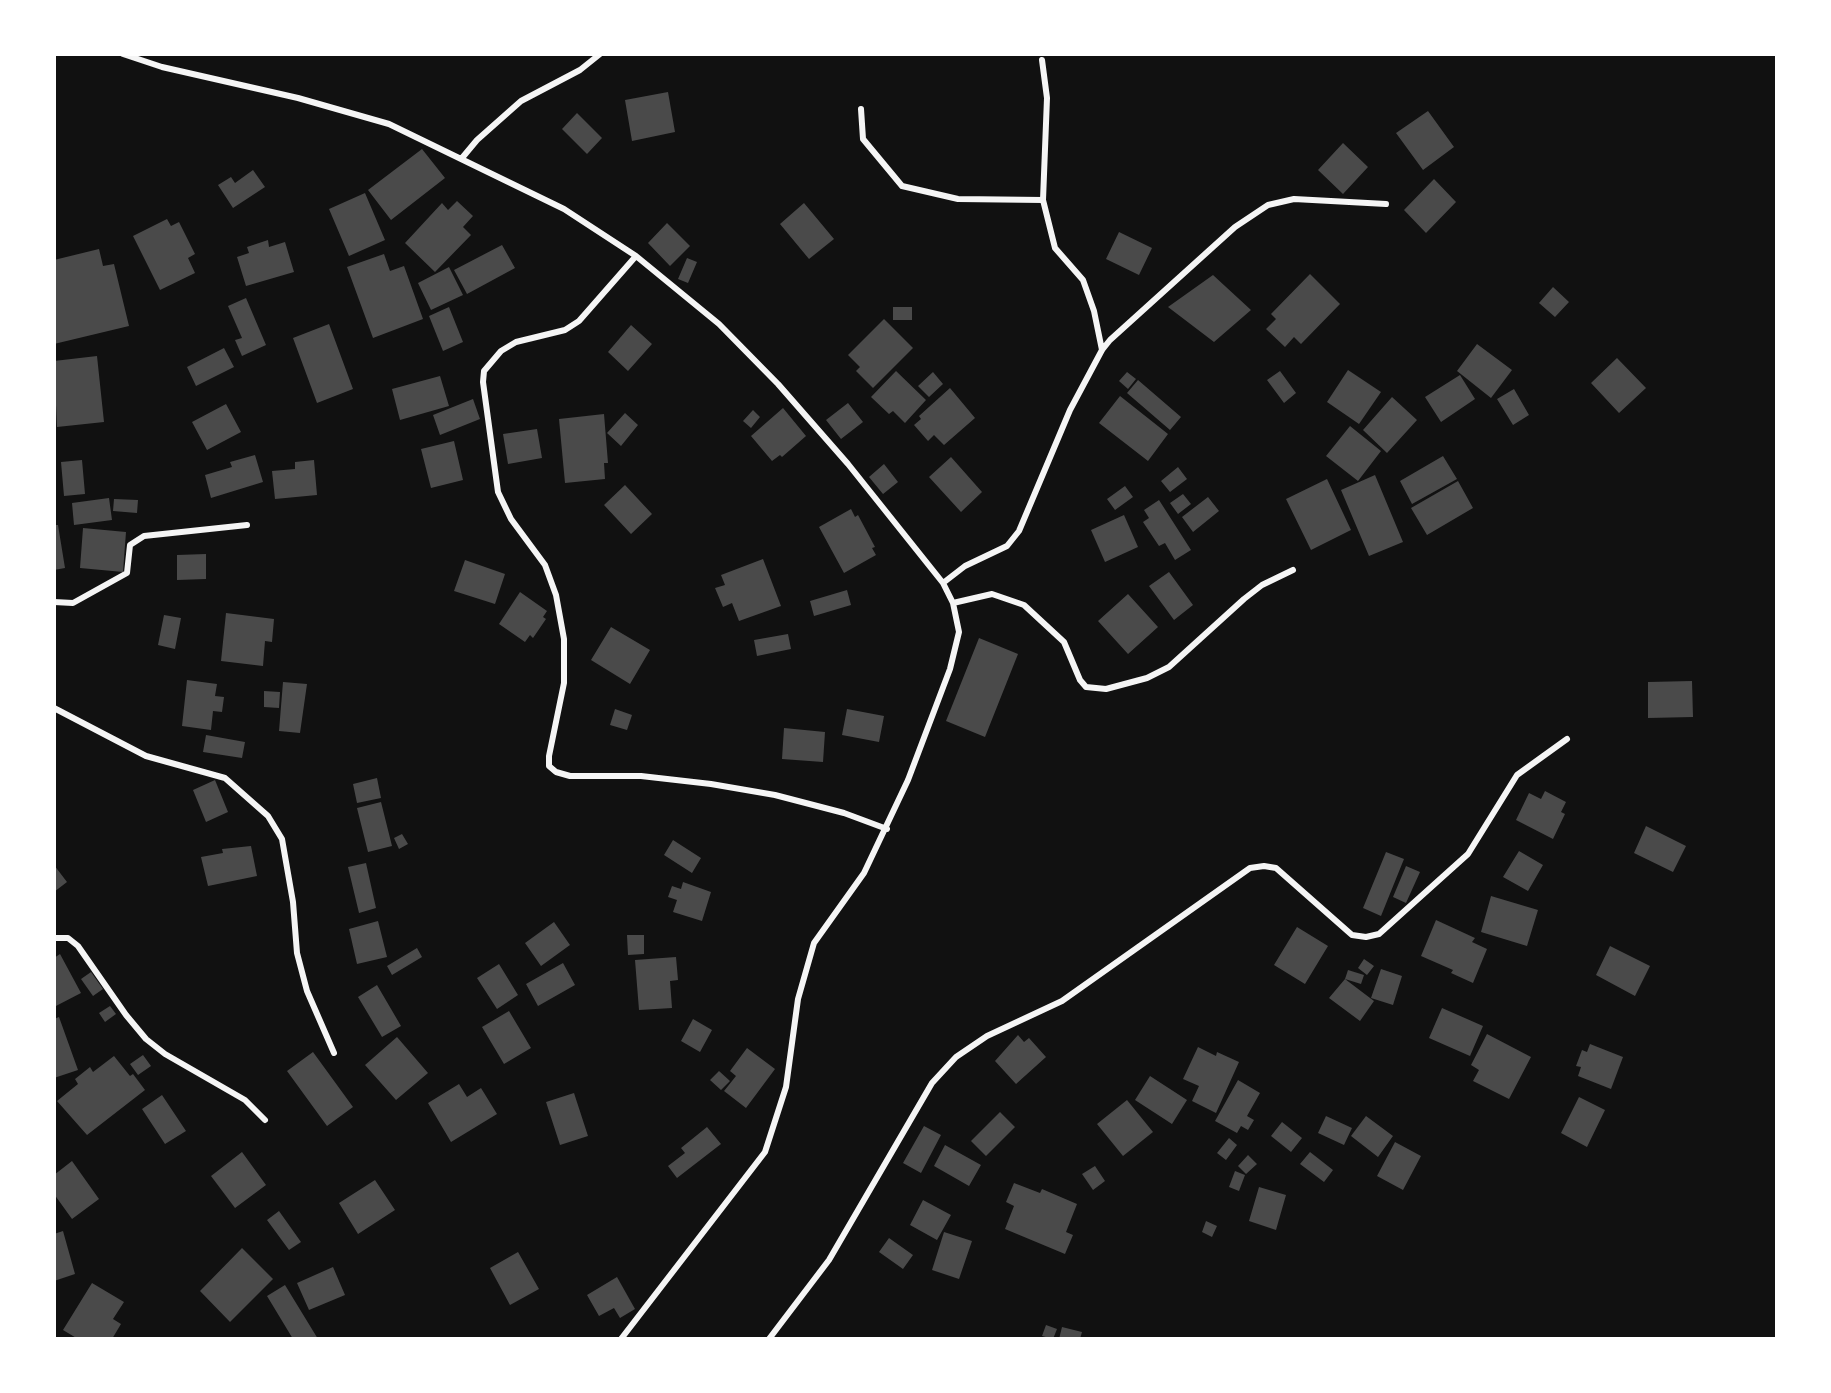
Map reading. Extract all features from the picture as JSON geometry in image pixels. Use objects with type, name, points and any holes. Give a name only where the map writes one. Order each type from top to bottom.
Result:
[{"type":"street","points":[[123,54],[162,68],[298,98],[389,124],[564,209],[636,256],[719,324],[778,384],[848,464],[943,583],[953,603],[959,632],[950,669],[908,780],[887,829],[864,873],[814,943],[798,999],[786,1086],[765,1152],[621,1339]]},
{"type":"street","points":[[462,158],[477,140],[521,101],[580,70],[600,54]]},
{"type":"street","points":[[1042,60],[1047,98],[1043,200],[1055,248],[1083,280],[1094,311],[1102,350]]},
{"type":"street","points":[[861,110],[863,138],[902,186],[958,199],[995,197],[1043,200]]},
{"type":"street","points":[[943,583],[965,566],[1007,546],[1020,531],[1070,410],[1102,350],[1110,340],[1235,227],[1268,205],[1294,199],[1386,204]]},
{"type":"street","points":[[636,256],[579,321],[566,330],[516,342],[501,351],[484,371],[483,382],[498,492],[512,519],[545,565],[556,596],[564,639],[564,683],[549,766],[556,772],[570,776],[641,776],[711,784],[775,795],[844,813],[887,829]]},
{"type":"street","points":[[54,602],[73,603],[127,573],[130,544],[144,536],[247,525]]},
{"type":"street","points":[[953,603],[992,594],[1024,605],[1064,642],[1080,680],[1086,687],[1106,689],[1147,678],[1169,667],[1244,599],[1262,585],[1293,570]]},
{"type":"street","points":[[54,708],[146,756],[225,778],[268,816],[282,839],[293,902],[297,953],[304,981],[334,1053]]},
{"type":"street","points":[[769,1339],[829,1260],[932,1083],[956,1056],[987,1036],[1062,1001],[1250,868],[1264,866],[1276,868],[1352,935],[1366,937],[1379,934],[1468,854],[1517,775],[1567,739]]},
{"type":"street","points":[[54,938],[68,938],[78,946],[126,1015],[146,1039],[165,1054],[245,1100],[265,1120]]},
{"type":"building","points":[[668,92],[675,132],[632,141],[625,100]]},
{"type":"building","points":[[1428,111],[1454,147],[1423,170],[1396,133]]},
{"type":"building","points":[[577,113],[602,138],[587,154],[562,129]]},
{"type":"building","points":[[1343,143],[1368,167],[1343,194],[1318,170]]},
{"type":"building","points":[[422,149],[445,178],[391,220],[368,190]]},
{"type":"building","points":[[253,170],[265,187],[233,208],[218,185],[231,177],[235,183]]},
{"type":"building","points":[[1434,179],[1456,202],[1426,233],[1404,210]]},
{"type":"building","points":[[365,193],[385,240],[349,256],[329,209]]},
{"type":"building","points":[[457,201],[473,216],[463,227],[471,235],[435,272],[405,243],[442,203],[448,210]]},
{"type":"building","points":[[804,203],[834,239],[809,259],[780,224]]},
{"type":"building","points":[[167,219],[171,226],[179,222],[195,254],[188,258],[195,273],[160,290],[133,236]]},
{"type":"building","points":[[667,223],[690,246],[670,266],[648,243]]},
{"type":"building","points":[[1119,232],[1152,248],[1139,275],[1106,259]]},
{"type":"building","points":[[268,240],[269,247],[285,242],[294,272],[246,286],[237,257],[249,253],[247,247]]},
{"type":"building","points":[[502,245],[515,268],[467,294],[454,270]]},
{"type":"building","points":[[99,249],[103,266],[114,264],[129,326],[54,344],[54,260]]},
{"type":"building","points":[[384,254],[390,271],[404,266],[423,319],[373,338],[347,267]]},
{"type":"building","points":[[687,258],[697,262],[688,283],[678,279]]},
{"type":"building","points":[[449,267],[463,295],[431,310],[418,283]]},
{"type":"building","points":[[1310,274],[1340,304],[1301,344],[1294,337],[1285,347],[1266,329],[1276,319],[1271,314]]},
{"type":"building","points":[[1213,275],[1251,310],[1214,342],[1168,307]]},
{"type":"building","points":[[1553,287],[1569,302],[1555,317],[1539,303]]},
{"type":"building","points":[[246,298],[266,345],[242,356],[235,340],[242,338],[228,306]]},
{"type":"building","points":[[449,307],[463,342],[443,351],[429,316]]},
{"type":"building","points":[[893,307],[912,307],[912,320],[893,320]]},
{"type":"building","points":[[884,319],[913,348],[873,388],[856,371],[860,367],[848,355]]},
{"type":"building","points":[[329,324],[353,389],[317,403],[293,338]]},
{"type":"building","points":[[631,325],[652,344],[628,371],[608,352]]},
{"type":"building","points":[[1477,344],[1512,370],[1491,398],[1457,371]]},
{"type":"building","points":[[224,348],[234,367],[196,386],[187,367]]},
{"type":"building","points":[[97,356],[104,422],[57,427],[54,361]]},
{"type":"building","points":[[1617,358],[1646,388],[1619,413],[1591,383]]},
{"type":"building","points":[[1348,370],[1381,392],[1359,424],[1327,402]]},
{"type":"building","points":[[896,371],[926,400],[905,423],[893,411],[889,414],[871,397]]},
{"type":"building","points":[[1280,371],[1296,393],[1284,403],[1267,380]]},
{"type":"building","points":[[933,372],[943,384],[929,397],[918,386]]},
{"type":"building","points":[[1127,372],[1136,379],[1128,389],[1119,381]]},
{"type":"building","points":[[1460,375],[1475,399],[1441,422],[1425,397]]},
{"type":"building","points":[[440,376],[449,406],[400,420],[392,389]]},
{"type":"building","points":[[1138,380],[1181,417],[1170,430],[1127,393]]},
{"type":"building","points":[[950,388],[975,418],[944,445],[934,435],[928,441],[914,425],[921,419],[919,416]]},
{"type":"building","points":[[1514,389],[1529,415],[1513,425],[1497,399]]},
{"type":"building","points":[[1120,396],[1168,434],[1148,461],[1099,423]]},
{"type":"building","points":[[1392,397],[1417,420],[1387,453],[1363,430]]},
{"type":"building","points":[[473,399],[480,419],[440,435],[433,415]]},
{"type":"building","points":[[848,403],[863,422],[841,439],[826,420]]},
{"type":"building","points":[[226,404],[241,432],[207,450],[192,422]]},
{"type":"building","points":[[783,408],[806,436],[782,457],[780,455],[772,461],[751,436]]},
{"type":"building","points":[[753,410],[760,417],[751,428],[743,421]]},
{"type":"building","points":[[625,413],[638,425],[621,446],[607,433]]},
{"type":"building","points":[[604,414],[608,463],[604,463],[605,479],[565,483],[559,419]]},
{"type":"building","points":[[1350,426],[1381,451],[1358,481],[1326,456]]},
{"type":"building","points":[[537,429],[542,458],[508,464],[503,434]]},
{"type":"building","points":[[454,441],[463,480],[431,488],[421,449]]},
{"type":"building","points":[[255,455],[263,482],[211,498],[205,475],[232,467],[230,462]]},
{"type":"building","points":[[1443,456],[1457,479],[1412,504],[1400,481]]},
{"type":"building","points":[[951,457],[982,492],[961,512],[929,477]]},
{"type":"building","points":[[82,460],[85,494],[64,496],[61,462]]},
{"type":"building","points":[[314,460],[317,495],[275,499],[272,471],[295,469],[295,462]]},
{"type":"building","points":[[884,464],[898,482],[883,494],[869,477]]},
{"type":"building","points":[[1178,467],[1187,479],[1170,492],[1161,481]]},
{"type":"building","points":[[1375,475],[1403,542],[1369,556],[1341,490]]},
{"type":"building","points":[[1327,479],[1351,530],[1311,550],[1286,499]]},
{"type":"building","points":[[1458,481],[1473,508],[1427,535],[1411,508]]},
{"type":"building","points":[[625,485],[652,514],[631,534],[604,505]]},
{"type":"building","points":[[1125,486],[1133,497],[1115,510],[1107,499]]},
{"type":"building","points":[[1183,494],[1191,504],[1178,514],[1170,503]]},
{"type":"building","points":[[1208,497],[1219,511],[1193,532],[1182,517]]},
{"type":"building","points":[[109,498],[112,520],[74,525],[72,503]]},
{"type":"building","points":[[114,499],[138,500],[137,513],[113,511]]},
{"type":"building","points":[[1159,500],[1191,550],[1175,560],[1165,543],[1159,546],[1143,522],[1149,518],[1144,510]]},
{"type":"building","points":[[851,509],[855,517],[858,515],[875,547],[872,548],[876,555],[844,573],[819,527]]},
{"type":"building","points":[[1124,515],[1138,547],[1105,562],[1091,530]]},
{"type":"building","points":[[54,525],[58,525],[65,568],[54,570]]},
{"type":"building","points":[[83,528],[126,532],[123,572],[80,568]]},
{"type":"building","points":[[206,554],[206,579],[177,580],[177,555]]},
{"type":"building","points":[[763,559],[781,606],[739,621],[732,603],[723,607],[715,588],[725,585],[721,575]]},
{"type":"building","points":[[465,560],[505,574],[495,604],[454,591]]},
{"type":"building","points":[[1169,572],[1193,605],[1174,620],[1149,586]]},
{"type":"building","points":[[847,590],[851,605],[814,616],[810,601]]},
{"type":"building","points":[[520,592],[547,611],[543,617],[546,619],[533,638],[530,635],[525,642],[499,624]]},
{"type":"building","points":[[1128,594],[1158,627],[1128,654],[1098,621]]},
{"type":"building","points":[[226,613],[274,619],[272,642],[265,641],[263,666],[221,661]]},
{"type":"building","points":[[164,615],[181,618],[175,649],[158,645]]},
{"type":"building","points":[[611,627],[650,650],[630,684],[591,660]]},
{"type":"building","points":[[788,634],[791,649],[757,656],[754,640]]},
{"type":"building","points":[[979,638],[1018,654],[985,737],[946,721]]},
{"type":"building","points":[[187,680],[217,684],[215,696],[224,697],[222,712],[213,711],[211,730],[182,726]]},
{"type":"building","points":[[1692,681],[1693,717],[1648,718],[1648,682]]},
{"type":"building","points":[[283,682],[307,684],[300,733],[279,731]]},
{"type":"building","points":[[264,691],[280,692],[279,708],[264,707]]},
{"type":"building","points":[[615,709],[632,715],[627,730],[610,725]]},
{"type":"building","points":[[847,709],[884,716],[879,742],[842,735]]},
{"type":"building","points":[[784,728],[825,732],[823,762],[782,759]]},
{"type":"building","points":[[206,735],[245,742],[242,758],[203,752]]},
{"type":"building","points":[[377,778],[381,798],[357,803],[353,784]]},
{"type":"building","points":[[215,780],[228,812],[206,822],[193,790]]},
{"type":"building","points":[[1545,791],[1566,802],[1561,812],[1565,814],[1553,839],[1516,820],[1529,793],[1541,799]]},
{"type":"building","points":[[381,802],[392,846],[368,852],[357,808]]},
{"type":"building","points":[[1646,826],[1686,846],[1673,872],[1634,853]]},
{"type":"building","points":[[402,834],[408,844],[399,849],[394,838]]},
{"type":"building","points":[[673,840],[701,858],[692,873],[664,855]]},
{"type":"building","points":[[251,846],[257,876],[208,886],[201,857],[223,853],[222,849]]},
{"type":"building","points":[[1519,851],[1543,865],[1528,891],[1503,877]]},
{"type":"building","points":[[1386,852],[1404,859],[1381,916],[1363,908]]},
{"type":"building","points":[[366,863],[376,908],[359,913],[348,867]]},
{"type":"building","points":[[54,865],[67,882],[54,892]]},
{"type":"building","points":[[1406,866],[1420,872],[1406,903],[1393,897]]},
{"type":"building","points":[[683,882],[711,892],[702,921],[673,912],[677,900],[668,897],[672,886],[681,889]]},
{"type":"building","points":[[1491,896],[1538,910],[1527,946],[1481,932]]},
{"type":"building","points":[[1436,920],[1475,938],[1472,942],[1487,949],[1473,983],[1451,973],[1453,970],[1421,956]]},
{"type":"building","points":[[378,921],[387,957],[357,964],[349,929]]},
{"type":"building","points":[[554,922],[570,945],[541,966],[525,943]]},
{"type":"building","points":[[1297,927],[1328,946],[1305,984],[1274,965]]},
{"type":"building","points":[[627,935],[644,935],[644,954],[628,955]]},
{"type":"building","points":[[1610,946],[1650,966],[1635,996],[1596,975]]},
{"type":"building","points":[[417,948],[422,957],[392,975],[387,966]]},
{"type":"building","points":[[60,954],[81,993],[54,1007],[54,958]]},
{"type":"building","points":[[676,957],[678,980],[670,981],[672,1008],[639,1010],[635,960]]},
{"type":"building","points":[[1364,959],[1374,966],[1367,975],[1358,968]]},
{"type":"building","points":[[563,963],[575,985],[538,1006],[526,984]]},
{"type":"building","points":[[499,964],[518,995],[497,1009],[477,978]]},
{"type":"building","points":[[1381,969],[1402,976],[1393,1005],[1371,998]]},
{"type":"building","points":[[1348,970],[1364,975],[1361,984],[1345,979]]},
{"type":"building","points":[[91,972],[103,989],[93,996],[81,979]]},
{"type":"building","points":[[1345,979],[1374,1001],[1360,1021],[1329,998]]},
{"type":"building","points":[[377,985],[401,1026],[382,1037],[358,997]]},
{"type":"building","points":[[110,1006],[116,1014],[105,1022],[99,1013]]},
{"type":"building","points":[[1442,1008],[1483,1026],[1470,1056],[1429,1038]]},
{"type":"building","points":[[509,1011],[531,1048],[504,1064],[482,1027]]},
{"type":"building","points":[[59,1017],[78,1070],[54,1078],[54,1019]]},
{"type":"building","points":[[693,1019],[712,1030],[700,1052],[681,1041]]},
{"type":"building","points":[[1487,1034],[1531,1057],[1509,1099],[1473,1081],[1479,1070],[1471,1065]]},
{"type":"building","points":[[1018,1035],[1024,1042],[1029,1038],[1046,1057],[1016,1084],[995,1061]]},
{"type":"building","points":[[397,1037],[428,1073],[396,1100],[365,1065]]},
{"type":"building","points":[[1590,1044],[1623,1057],[1611,1089],[1578,1076],[1581,1067],[1576,1066],[1582,1050],[1587,1052]]},
{"type":"building","points":[[1198,1047],[1216,1056],[1217,1052],[1239,1062],[1216,1113],[1192,1101],[1199,1086],[1183,1079]]},
{"type":"building","points":[[747,1048],[775,1069],[746,1108],[724,1091],[736,1076],[730,1071]]},
{"type":"building","points":[[313,1052],[353,1107],[327,1126],[287,1071]]},
{"type":"building","points":[[143,1055],[151,1066],[138,1075],[130,1064]]},
{"type":"building","points":[[114,1056],[130,1076],[133,1074],[145,1090],[87,1135],[57,1101],[78,1084],[75,1079],[90,1067],[93,1072]]},
{"type":"building","points":[[719,1071],[730,1081],[721,1090],[710,1080]]},
{"type":"building","points":[[1150,1076],[1187,1100],[1172,1124],[1135,1100]]},
{"type":"building","points":[[1238,1080],[1260,1093],[1247,1116],[1254,1120],[1248,1130],[1241,1126],[1237,1133],[1215,1121]]},
{"type":"building","points":[[459,1084],[467,1097],[481,1088],[497,1114],[451,1142],[428,1103]]},
{"type":"building","points":[[574,1093],[588,1136],[560,1145],[546,1102]]},
{"type":"building","points":[[162,1095],[186,1131],[165,1144],[142,1109]]},
{"type":"building","points":[[1579,1097],[1605,1110],[1587,1147],[1561,1133]]},
{"type":"building","points":[[1127,1100],[1153,1132],[1123,1156],[1097,1124]]},
{"type":"building","points":[[1000,1112],[1015,1127],[986,1156],[971,1141]]},
{"type":"building","points":[[1326,1116],[1352,1128],[1344,1145],[1318,1133]]},
{"type":"building","points":[[1366,1116],[1393,1136],[1378,1157],[1351,1136]]},
{"type":"building","points":[[1282,1122],[1302,1138],[1291,1152],[1271,1136]]},
{"type":"building","points":[[924,1126],[941,1135],[921,1173],[903,1163]]},
{"type":"building","points":[[707,1127],[721,1144],[677,1178],[668,1166],[685,1153],[681,1148]]},
{"type":"building","points":[[1229,1138],[1237,1145],[1226,1160],[1217,1153]]},
{"type":"building","points":[[1395,1142],[1421,1156],[1403,1190],[1377,1176]]},
{"type":"building","points":[[945,1145],[981,1165],[969,1186],[934,1166]]},
{"type":"building","points":[[242,1152],[266,1185],[235,1208],[211,1176]]},
{"type":"building","points":[[1310,1152],[1333,1170],[1324,1182],[1300,1164]]},
{"type":"building","points":[[1248,1155],[1257,1164],[1246,1174],[1238,1166]]},
{"type":"building","points":[[72,1161],[99,1199],[72,1219],[54,1194],[54,1175]]},
{"type":"building","points":[[1095,1166],[1105,1181],[1093,1190],[1082,1174]]},
{"type":"building","points":[[1235,1171],[1245,1175],[1239,1191],[1229,1187]]},
{"type":"building","points":[[375,1180],[395,1210],[358,1234],[339,1203]]},
{"type":"building","points":[[1014,1183],[1040,1193],[1042,1189],[1077,1204],[1066,1232],[1073,1235],[1065,1254],[1005,1229],[1014,1206],[1006,1202]]},
{"type":"building","points":[[1259,1187],[1286,1195],[1276,1230],[1249,1221]]},
{"type":"building","points":[[923,1200],[951,1215],[937,1240],[910,1225]]},
{"type":"building","points":[[279,1211],[301,1242],[289,1250],[267,1220]]},
{"type":"building","points":[[1206,1221],[1217,1226],[1212,1237],[1202,1232]]},
{"type":"building","points":[[63,1231],[75,1274],[54,1281],[54,1234]]},
{"type":"building","points":[[944,1232],[972,1241],[959,1279],[932,1270]]},
{"type":"building","points":[[889,1238],[913,1255],[903,1269],[879,1252]]},
{"type":"building","points":[[242,1248],[273,1279],[230,1322],[200,1291]]},
{"type":"building","points":[[518,1252],[539,1289],[510,1305],[490,1268]]},
{"type":"building","points":[[333,1267],[345,1295],[309,1310],[297,1283]]},
{"type":"building","points":[[617,1277],[635,1309],[620,1318],[614,1308],[599,1316],[587,1295]]},
{"type":"building","points":[[92,1283],[124,1302],[113,1319],[121,1324],[112,1339],[78,1339],[63,1330]]},
{"type":"building","points":[[285,1285],[318,1339],[293,1339],[267,1296]]},
{"type":"building","points":[[1046,1325],[1057,1329],[1053,1339],[1042,1336]]},
{"type":"building","points":[[1062,1327],[1082,1332],[1080,1339],[1059,1339]]}]
